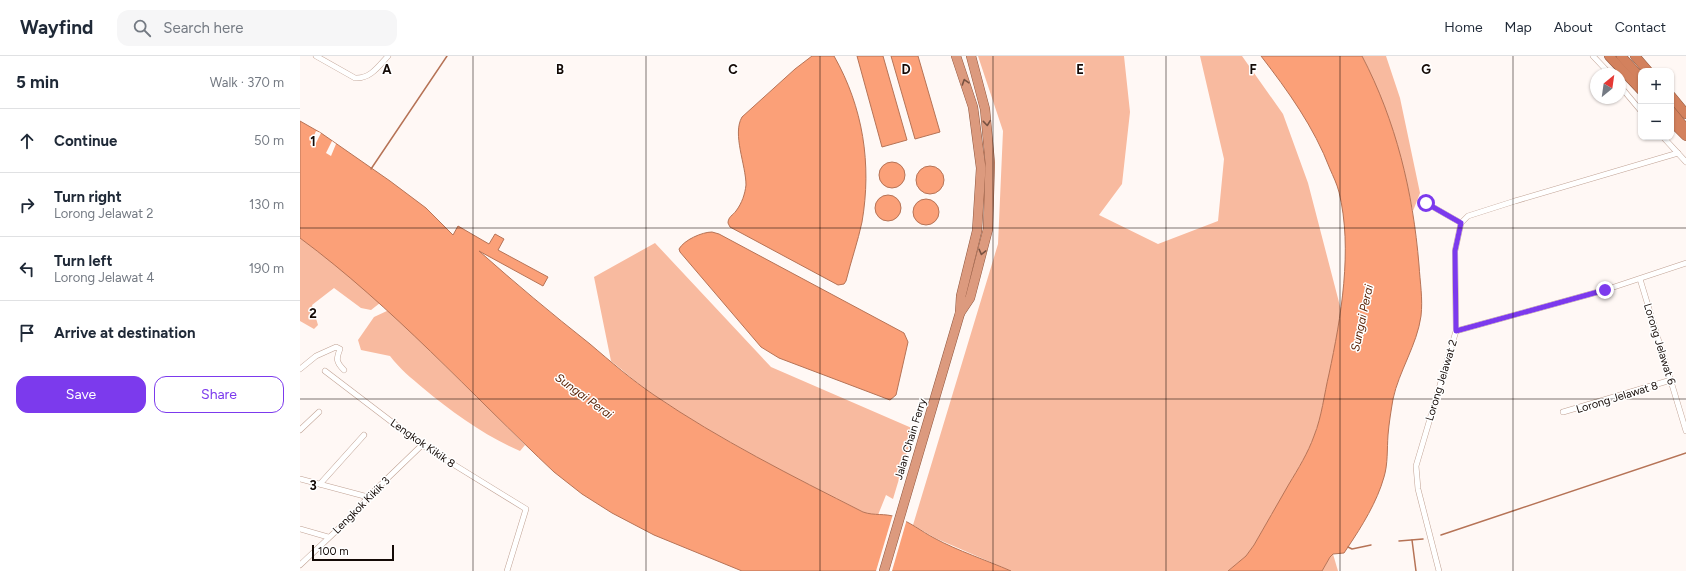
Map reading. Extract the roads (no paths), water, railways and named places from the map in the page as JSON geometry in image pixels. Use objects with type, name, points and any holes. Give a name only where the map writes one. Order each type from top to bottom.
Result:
[{"type":"highway","name":"Jalan Chain Ferry","points":[[884,571],[960,313],[961,296],[977,231],[981,168],[973,107],[956,56]]},
{"type":"highway","name":"Jalan Chain Ferry","points":[[960,313],[970,298],[988,229],[990,163],[985,109],[971,56]]},
{"type":"highway","points":[[1609,56],[1638,87]]},
{"type":"highway","points":[[1621,56],[1638,75]]},
{"type":"highway","points":[[1635,56],[1645,68]]},
{"type":"highway","points":[[1674,100],[1686,114]]},
{"type":"highway","points":[[1674,115],[1686,129]]},
{"type":"highway","points":[[1674,124],[1686,136]]},
{"type":"street","points":[[316,56],[355,78],[361,79],[368,76],[388,56]]},
{"type":"street","points":[[1593,56],[1604,68]]},
{"type":"street","points":[[1626,93],[1638,107]]},
{"type":"street","points":[[1666,140],[1686,162]]},
{"type":"street","points":[[1426,203],[1461,223],[1468,216],[1514,201],[1678,153]]},
{"type":"street","name":"Lorong Jelawat 2","points":[[1439,571],[1418,489],[1416,466],[1456,331],[1455,251],[1461,223]]},
{"type":"street","points":[[1456,331],[1640,279],[1686,263]]},
{"type":"street","name":"Lorong Jelawat 6","points":[[1640,279],[1686,431]]},
{"type":"street","points":[[300,370],[316,356],[336,347],[340,349],[336,358],[337,363],[344,370]]},
{"type":"street","name":"Lengkok Kikik 8","points":[[325,371],[422,445],[526,509],[507,571]]},
{"type":"street","name":"Lorong Jelawat 8","points":[[1563,412],[1671,380]]},
{"type":"street","points":[[300,430],[318,412]]},
{"type":"street","points":[[320,484],[364,435]]},
{"type":"street","name":"Lengkok Kikik 3","points":[[300,565],[352,516],[368,498],[422,445]]},
{"type":"street","points":[[300,478],[368,498]]},
{"type":"street","points":[[300,529],[328,537]]},
{"type":"water","points":[[812,56],[834,56],[852,95],[863,136],[866,179],[862,222],[846,281],[844,284],[838,285],[730,227],[728,223],[742,202],[746,185],[738,132],[742,117],[795,69]]},
{"type":"water","points":[[857,56],[883,56],[907,140],[882,147]]},
{"type":"water","points":[[891,56],[918,56],[940,132],[915,139]]},
{"type":"water","name":"Sungai Perai","points":[[1261,56],[1362,56],[1374,81],[1393,131],[1407,184],[1416,238],[1422,303],[1421,316],[1416,337],[1399,378],[1393,399],[1388,430],[1387,456],[1384,477],[1373,505],[1348,547],[1344,553],[1333,554],[1322,571],[1228,571],[1246,556],[1254,545],[1303,461],[1312,442],[1321,413],[1338,330],[1344,283],[1345,237],[1343,214],[1337,186],[1324,154],[1300,110]]},
{"type":"water","name":"Sungai Perai","points":[[300,121],[321,133],[390,181],[426,208],[453,235],[458,226],[489,244],[495,234],[504,239],[498,250],[548,277],[543,286],[479,251],[622,371],[679,411],[757,457],[863,512],[896,517],[906,521],[943,543],[1011,571],[742,571],[654,535],[612,513],[582,494],[554,472],[399,322],[334,265],[300,238]]},
{"type":"water","points":[[892,162],[901,166],[905,175],[901,184],[892,188],[883,184],[879,175],[883,166]]},
{"type":"water","points":[[930,166],[940,170],[944,180],[940,190],[930,194],[920,190],[916,180],[920,170]]},
{"type":"water","points":[[888,195],[897,199],[901,208],[897,217],[888,221],[879,217],[875,208],[879,199]]},
{"type":"water","points":[[926,199],[936,202],[939,212],[936,222],[926,225],[916,222],[913,212],[916,202]]},
{"type":"water","points":[[712,232],[719,234],[904,333],[908,342],[896,395],[890,400],[779,358],[761,347],[680,252],[679,249],[681,246],[689,240],[703,233]]},
{"type":"waterway","points":[[371,169],[447,56]]},
{"type":"waterway","points":[[1441,535],[1686,453]]},
{"type":"waterway","points":[[1399,541],[1423,539]]},
{"type":"waterway","points":[[1412,540],[1416,571]]},
{"type":"waterway","points":[[1348,547],[1352,549],[1371,545]]}]
